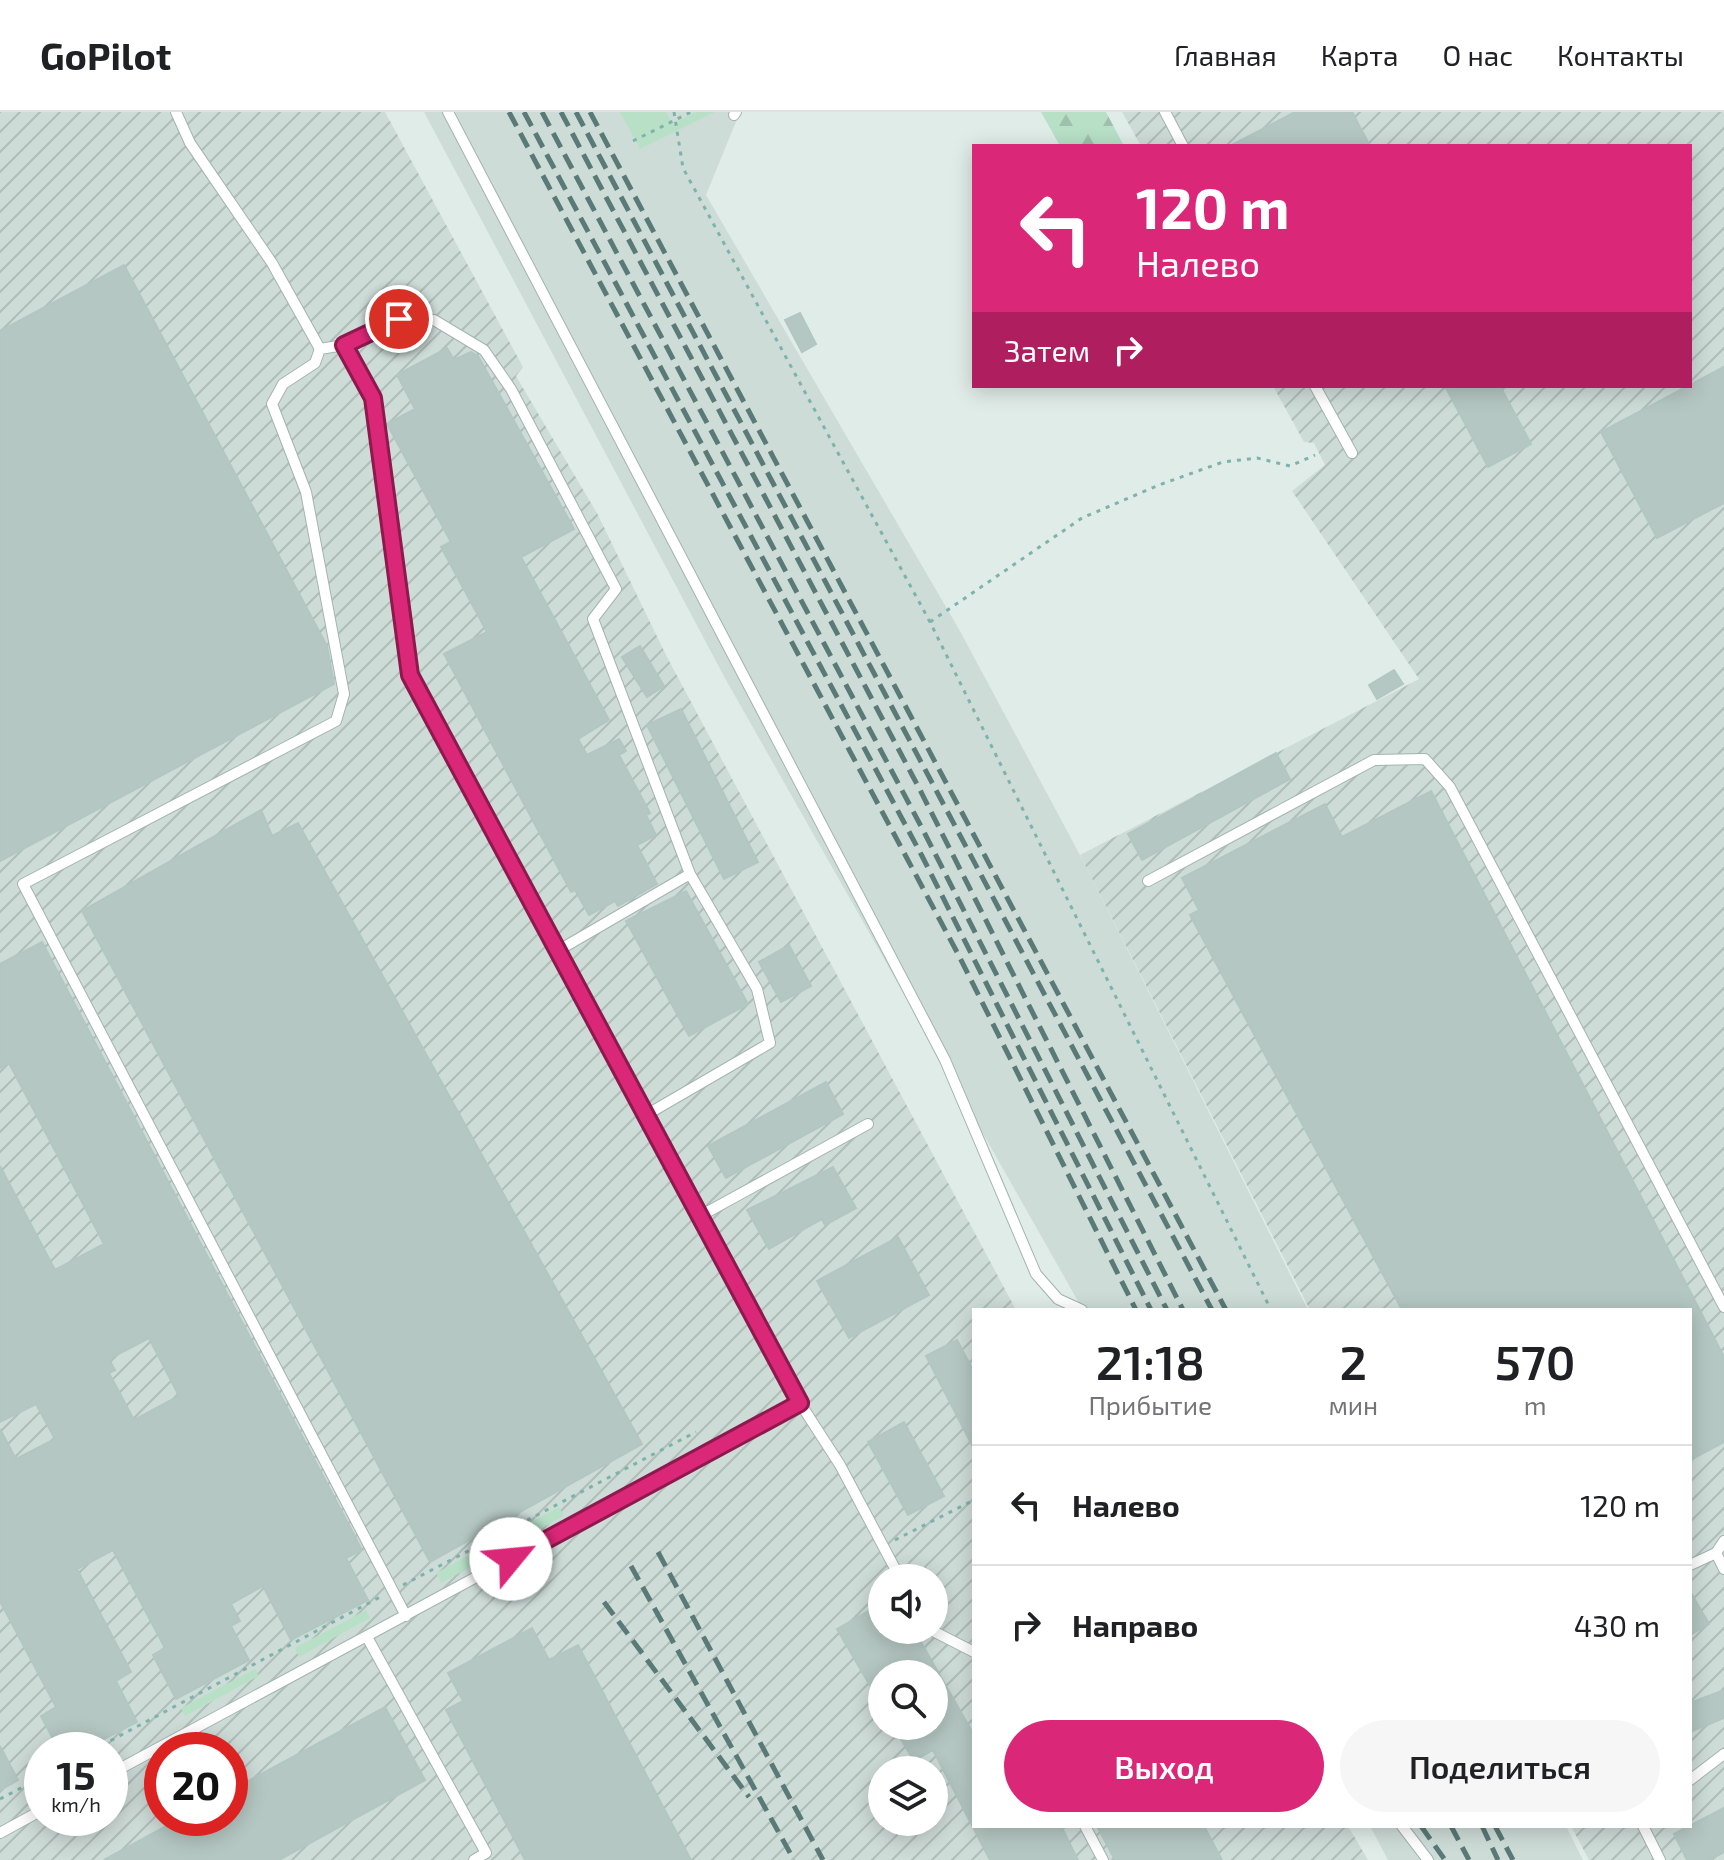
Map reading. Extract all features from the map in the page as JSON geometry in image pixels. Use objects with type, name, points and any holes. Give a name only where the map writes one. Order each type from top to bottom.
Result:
[{"type":"lane","points":[[176,112],[190,143],[272,263],[320,349],[315,363],[283,384],[272,404],[306,492],[344,694],[336,721],[23,884],[406,1616]]},
{"type":"lane","points":[[448,112],[945,1060],[1036,1274],[1058,1299],[1078,1308]]},
{"type":"lane","points":[[1165,112],[1182,144]]},
{"type":"lane","points":[[320,349],[344,345],[399,319],[434,320],[484,350],[511,389],[616,589],[593,619],[690,874],[757,989],[770,1043],[646,1115]]},
{"type":"lane","points":[[344,345],[373,398],[410,675],[800,1403],[840,1465],[892,1564]]},
{"type":"lane","points":[[1316,388],[1352,453]]},
{"type":"lane","points":[[1148,881],[1374,760],[1425,759],[1450,787],[1724,1307]]},
{"type":"lane","points":[[559,950],[690,874]]},
{"type":"lane","points":[[700,1216],[868,1124]]},
{"type":"lane","points":[[128,1764],[800,1403]]},
{"type":"lane","points":[[1692,1564],[1716,1553],[1724,1541]]},
{"type":"lane","points":[[1716,1553],[1724,1569]]},
{"type":"lane","points":[[367,1637],[486,1853],[474,1860]]},
{"type":"lane","points":[[948,1639],[972,1651]]},
{"type":"lane","points":[[1692,1778],[1724,1754]]},
{"type":"lane","points":[[0,1833],[24,1820]]},
{"type":"lane","points":[[1086,1828],[1103,1860]]},
{"type":"lane","points":[[1404,1828],[1428,1860]]},
{"type":"lane","points":[[1644,1828],[1660,1860]]},
{"type":"path","points":[[674,112],[678,119],[683,168],[930,622],[1270,1308]]},
{"type":"path","points":[[633,141],[691,112]]},
{"type":"path","points":[[930,622],[1082,518],[1223,462],[1257,458],[1290,466],[1315,455]]},
{"type":"path","points":[[882,1547],[972,1501]]},
{"type":"path","points":[[0,1799],[24,1786]]},
{"type":"shaded area","points":[[0,112],[385,112],[523,367],[516,376],[598,515],[667,657],[1015,1308],[972,1308],[972,1828],[1349,1828],[1368,1860],[0,1860]]},
{"type":"shaded area","points":[[424,112],[740,112],[706,195],[960,631],[1080,855],[1307,1308],[1082,1308],[726,680]]},
{"type":"shaded area","points":[[1122,112],[1724,112],[1724,1860],[1589,1860],[1572,1828],[1692,1828],[1692,1308],[1309,1308],[1080,855],[1419,679],[1292,491],[1325,465],[1314,443],[1304,442],[1274,388],[1692,388],[1692,144],[1140,144]]},
{"type":"shaded area","points":[[1371,1828],[1567,1828],[1583,1860],[1388,1860]]},
{"type":"green space","points":[[620,112],[666,112],[672,124],[696,112],[715,112],[640,149]]},
{"type":"green space","points":[[1041,112],[1106,112],[1123,144],[1059,144]]},
{"type":"green space","points":[[559,1507],[564,1516],[441,1583],[436,1573]]},
{"type":"green space","points":[[366,1610],[370,1618],[299,1657],[295,1648]]},
{"type":"green space","points":[[255,1669],[259,1676],[185,1716],[181,1708]]},
{"type":"building","points":[[1295,112],[1352,112],[1369,144],[1234,144]]},
{"type":"building","points":[[124,265],[327,646],[334,684],[0,861],[0,331]]},
{"type":"building","points":[[800,313],[816,344],[802,352],[785,320]]},
{"type":"building","points":[[447,348],[454,360],[471,352],[478,356],[574,529],[521,557],[609,720],[578,739],[587,755],[619,739],[626,751],[619,755],[650,813],[646,815],[656,835],[637,845],[657,884],[618,906],[615,901],[589,915],[575,890],[571,892],[444,654],[487,632],[441,547],[451,542],[387,424],[415,409],[397,375]]},
{"type":"building","points":[[1724,367],[1724,503],[1657,538],[1601,432],[1684,388],[1692,388],[1692,384]]},
{"type":"building","points":[[1446,388],[1501,388],[1531,444],[1488,467]]},
{"type":"building","points":[[640,646],[664,686],[647,697],[622,657]]},
{"type":"building","points":[[1394,670],[1403,684],[1377,699],[1369,685]]},
{"type":"building","points":[[681,709],[758,862],[724,879],[647,725]]},
{"type":"building","points":[[1276,753],[1290,779],[1142,860],[1128,834]]},
{"type":"building","points":[[1431,791],[1724,1357],[1724,1442],[1692,1459],[1692,1308],[1401,1308],[1190,915],[1199,910],[1182,878],[1325,804],[1342,837]]},
{"type":"building","points":[[261,810],[272,836],[298,823],[642,1444],[430,1562],[82,911]]},
{"type":"building","points":[[686,891],[748,1004],[689,1036],[626,921]]},
{"type":"building","points":[[42,942],[362,1550],[346,1558],[368,1600],[291,1640],[263,1586],[231,1604],[240,1621],[231,1626],[249,1660],[176,1699],[153,1655],[165,1648],[113,1550],[77,1569],[131,1672],[116,1681],[137,1722],[118,1732],[49,1732],[41,1716],[56,1707],[0,1601],[0,1429],[16,1459],[55,1439],[36,1404],[0,1422],[0,1166],[55,1270],[104,1244],[9,1063],[0,1068],[0,964]],"holes":[[[149,1338],[179,1396],[134,1420],[109,1373],[115,1370],[109,1359]]]},
{"type":"building","points":[[789,945],[811,986],[781,1002],[759,962]]},
{"type":"building","points":[[826,1082],[843,1114],[726,1178],[708,1146]]},
{"type":"building","points":[[833,1167],[856,1208],[825,1225],[822,1219],[769,1249],[747,1210]]},
{"type":"building","points":[[898,1237],[929,1295],[849,1338],[817,1281]]},
{"type":"building","points":[[957,1340],[972,1368],[972,1445],[926,1356]]},
{"type":"building","points":[[904,1422],[944,1496],[908,1515],[868,1442]]},
{"type":"building","points":[[1692,1594],[1709,1624],[1692,1634]]},
{"type":"building","points":[[868,1611],[868,1644],[922,1644],[931,1660],[868,1660],[868,1682],[837,1629]]},
{"type":"building","points":[[532,1628],[549,1660],[578,1645],[691,1860],[525,1860],[446,1710],[463,1701],[448,1673]]},
{"type":"building","points":[[948,1690],[972,1732],[972,1825],[948,1779],[948,1756],[936,1756],[933,1750],[923,1756],[911,1756],[901,1740],[948,1740]]},
{"type":"building","points":[[1724,1690],[1724,1718],[1692,1731],[1692,1702]]},
{"type":"building","points":[[385,1707],[425,1780],[279,1860],[104,1860],[148,1836],[248,1836],[248,1781]]},
{"type":"building","points":[[0,1746],[18,1780],[0,1790]]},
{"type":"building","points":[[1724,1808],[1724,1852],[1709,1860],[1687,1860],[1674,1834],[1692,1828],[1692,1825]]},
{"type":"building","points":[[973,1828],[1062,1828],[1078,1860],[990,1860]]},
{"type":"building","points":[[1098,1828],[1205,1828],[1222,1860],[1115,1860]]},
{"type":"railway","points":[[509,112],[958,954],[1135,1308]]},
{"type":"railway","points":[[524,112],[922,856],[1150,1308]]},
{"type":"railway","points":[[542,112],[923,830],[1166,1308]]},
{"type":"railway","points":[[561,112],[919,788],[1182,1308]]},
{"type":"railway","points":[[576,112],[1211,1308]]},
{"type":"railway","points":[[590,112],[1225,1308]]},
{"type":"railway","points":[[658,1552],[823,1860]]},
{"type":"railway","points":[[631,1566],[794,1860]]},
{"type":"railway","points":[[604,1602],[749,1797]]},
{"type":"railway","points":[[1422,1828],[1445,1860]]},
{"type":"railway","points":[[1452,1828],[1469,1860]]},
{"type":"railway","points":[[1483,1828],[1498,1860]]},
{"type":"railway","points":[[1496,1828],[1513,1860]]},
{"type":"route","points":[[399,319],[344,345],[373,398],[410,675],[800,1403],[511,1559]]}]
